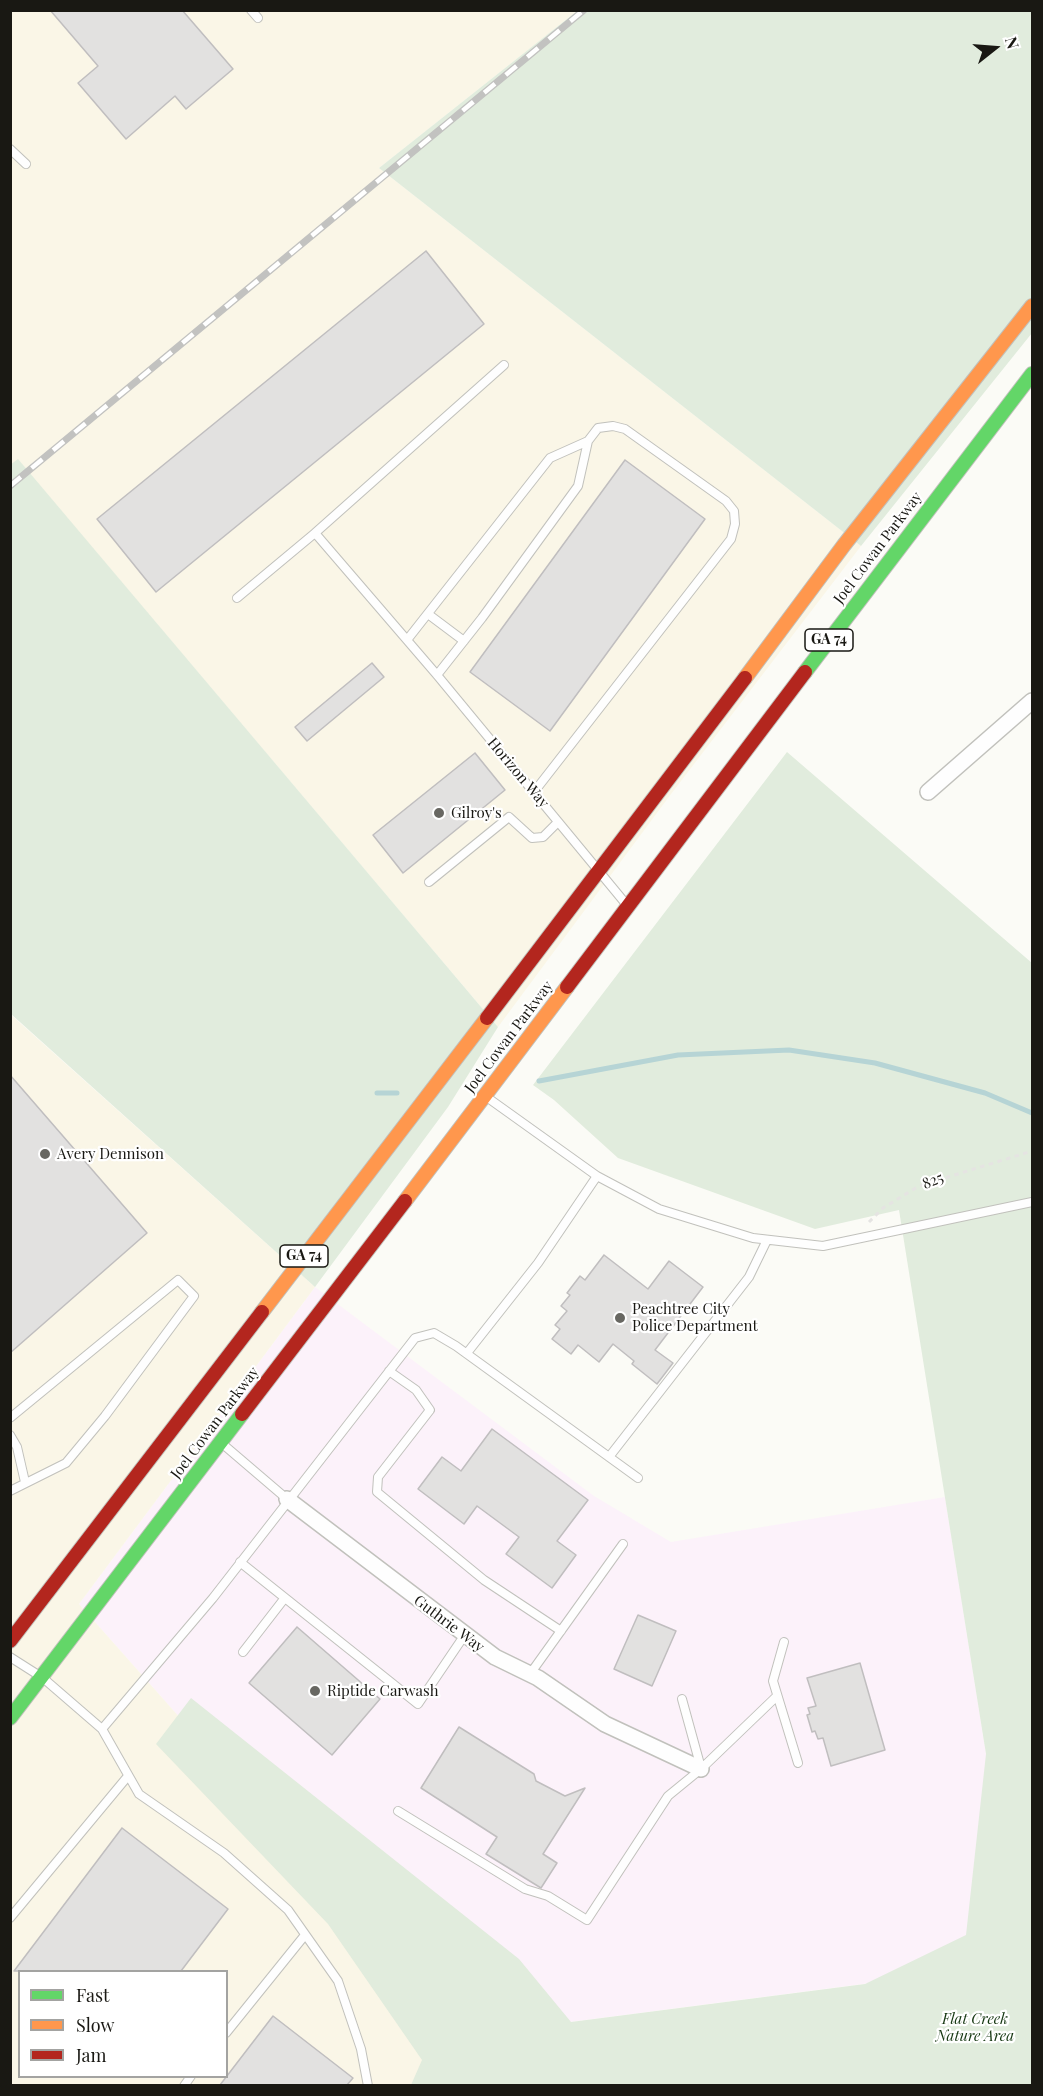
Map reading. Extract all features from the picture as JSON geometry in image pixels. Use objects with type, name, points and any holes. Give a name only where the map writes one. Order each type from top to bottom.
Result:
[{"type":"main road","name":"Joel Cowan Parkway","points":[[10,1641],[599,872],[844,546],[1032,306]]},
{"type":"main road","name":"Joel Cowan Parkway","points":[[10,1718],[43,1678],[1032,374]]},
{"type":"street","points":[[928,792],[1032,701]]},
{"type":"street","name":"Guthrie Way","points":[[287,1499],[464,1636],[495,1657],[530,1674],[605,1724],[701,1769]]},
{"type":"lane","points":[[251,10],[258,18]]},
{"type":"lane","points":[[10,149],[26,164]]},
{"type":"lane","points":[[237,598],[315,533],[504,365]]},
{"type":"lane","points":[[437,675],[578,486],[588,441],[598,428],[613,426],[626,429],[726,501],[734,511],[735,524],[731,539],[534,792]]},
{"type":"lane","points":[[407,640],[550,458],[588,441]]},
{"type":"lane","name":"Horizon Way","points":[[315,533],[437,675],[628,907]]},
{"type":"lane","points":[[428,614],[464,641]]},
{"type":"lane","points":[[429,882],[509,817],[532,838],[543,837],[558,822]]},
{"type":"lane","points":[[485,1096],[597,1176],[659,1209],[767,1240],[823,1246],[1032,1202]]},
{"type":"lane","points":[[467,1353],[538,1263],[597,1176]]},
{"type":"lane","points":[[609,1457],[749,1277],[767,1240]]},
{"type":"lane","points":[[10,1418],[178,1280],[194,1296],[105,1416],[66,1463],[10,1491]]},
{"type":"lane","points":[[102,1729],[213,1598],[287,1499],[415,1338],[434,1333],[467,1353],[638,1478]]},
{"type":"lane","points":[[389,1371],[416,1390],[430,1410],[378,1477],[377,1492],[484,1580],[561,1631]]},
{"type":"lane","points":[[10,1435],[17,1447],[25,1482]]},
{"type":"lane","name":"Guthrie Way","points":[[220,1442],[287,1499]]},
{"type":"lane","points":[[530,1674],[623,1544]]},
{"type":"lane","points":[[240,1562],[418,1704],[464,1636]]},
{"type":"lane","points":[[243,1652],[284,1599]]},
{"type":"lane","points":[[784,1642],[773,1676],[798,1763]]},
{"type":"lane","points":[[10,1657],[43,1678],[102,1729],[139,1794],[225,1853],[288,1910],[338,1981],[361,2049],[368,2085]]},
{"type":"lane","points":[[398,1811],[525,1889],[548,1896],[587,1920],[669,1796],[701,1769],[777,1696]]},
{"type":"lane","points":[[682,1699],[701,1769]]},
{"type":"lane","points":[[10,1918],[128,1776]]},
{"type":"lane","points":[[228,2031],[306,1935]]},
{"type":"path","name":"825","points":[[850,1241],[883,1208],[919,1186],[1032,1151]]},
{"type":"shaded area","points":[[11,11],[577,11],[379,168],[861,546],[668,798],[498,1027],[18,460],[11,465]]},
{"type":"shaded area","points":[[10,1014],[315,1287],[79,1604],[462,2036],[441,2085],[11,2085]]},
{"type":"shaded area","points":[[315,1287],[594,1496],[671,1542],[945,1497],[986,1754],[1032,1962],[462,2036],[79,1604]]},
{"type":"green space","points":[[577,11],[1032,11],[1032,333],[861,546],[379,168]]},
{"type":"green space","points":[[18,459],[498,1027],[448,1107],[315,1287],[11,1014],[10,465]]},
{"type":"green space","name":"Flat Creek Nature Area","points":[[787,752],[1032,963],[1032,2085],[411,2085],[422,2060],[328,1924],[156,1744],[191,1698],[519,1959],[571,2022],[865,1984],[966,1935],[986,1754],[899,1210],[815,1229],[618,1158],[554,1100],[533,1085]]},
{"type":"building","points":[[50,10],[182,10],[233,69],[186,109],[175,96],[126,139],[78,83],[98,66]]},
{"type":"building","points":[[426,251],[484,324],[156,592],[97,519]]},
{"type":"building","points":[[625,460],[705,519],[550,731],[470,672]]},
{"type":"building","points":[[372,663],[384,677],[307,741],[295,727]]},
{"type":"building","name":"Gilroy's","points":[[475,753],[505,790],[403,873],[373,835]]},
{"type":"building","name":"Avery Dennison","points":[[10,1075],[147,1233],[10,1353]]},
{"type":"building","name":"Peachtree City Police Department","points":[[604,1255],[648,1289],[669,1261],[703,1287],[655,1350],[673,1363],[657,1384],[632,1364],[634,1361],[613,1344],[599,1362],[578,1345],[571,1354],[552,1339],[560,1329],[555,1325],[567,1311],[561,1306],[570,1295],[567,1293],[580,1276],[585,1280]]},
{"type":"building","points":[[492,1429],[588,1500],[557,1541],[576,1555],[552,1588],[506,1554],[519,1537],[477,1506],[464,1524],[418,1489],[442,1457],[461,1471]]},
{"type":"building","points":[[638,1615],[676,1631],[652,1686],[614,1669]]},
{"type":"building","name":"Riptide Carwash","points":[[297,1627],[380,1699],[332,1755],[249,1683]]},
{"type":"building","points":[[860,1663],[885,1750],[831,1766],[823,1738],[818,1739],[815,1731],[812,1732],[807,1715],[810,1714],[808,1708],[816,1706],[807,1678]]},
{"type":"building","points":[[459,1727],[534,1774],[536,1781],[565,1796],[585,1788],[543,1854],[557,1863],[541,1888],[486,1854],[497,1837],[421,1788]]},
{"type":"building","points":[[122,1828],[228,1909],[182,1970],[14,1971]]},
{"type":"building","points":[[273,2016],[353,2078],[347,2085],[220,2085],[228,2078],[228,2075]]},
{"type":"waterway","points":[[539,1081],[678,1055],[789,1050],[875,1063],[985,1093],[1032,1113]]},
{"type":"waterway","points":[[377,1093],[397,1093]]},
{"type":"railway","points":[[10,486],[584,10]]},
{"type":"traffic: fast","points":[[805,672],[1032,374]]},
{"type":"traffic: fast","points":[[10,1718],[242,1414]]},
{"type":"traffic: slow","points":[[745,678],[844,545],[1032,306]]},
{"type":"traffic: slow","points":[[405,1201],[567,987]]},
{"type":"traffic: slow","points":[[262,1312],[487,1018]]},
{"type":"traffic: jam","points":[[567,987],[805,672]]},
{"type":"traffic: jam","points":[[487,1018],[745,678]]},
{"type":"traffic: jam","points":[[242,1414],[405,1201]]},
{"type":"traffic: jam","points":[[10,1641],[262,1312]]},
{"type":"place","name":"Gilroy's","points":[[439,813]]},
{"type":"place","name":"Avery Dennison","points":[[45,1154]]},
{"type":"place","name":"Peachtree City Police Department","points":[[620,1318]]},
{"type":"place","name":"Riptide Carwash","points":[[315,1691]]}]
